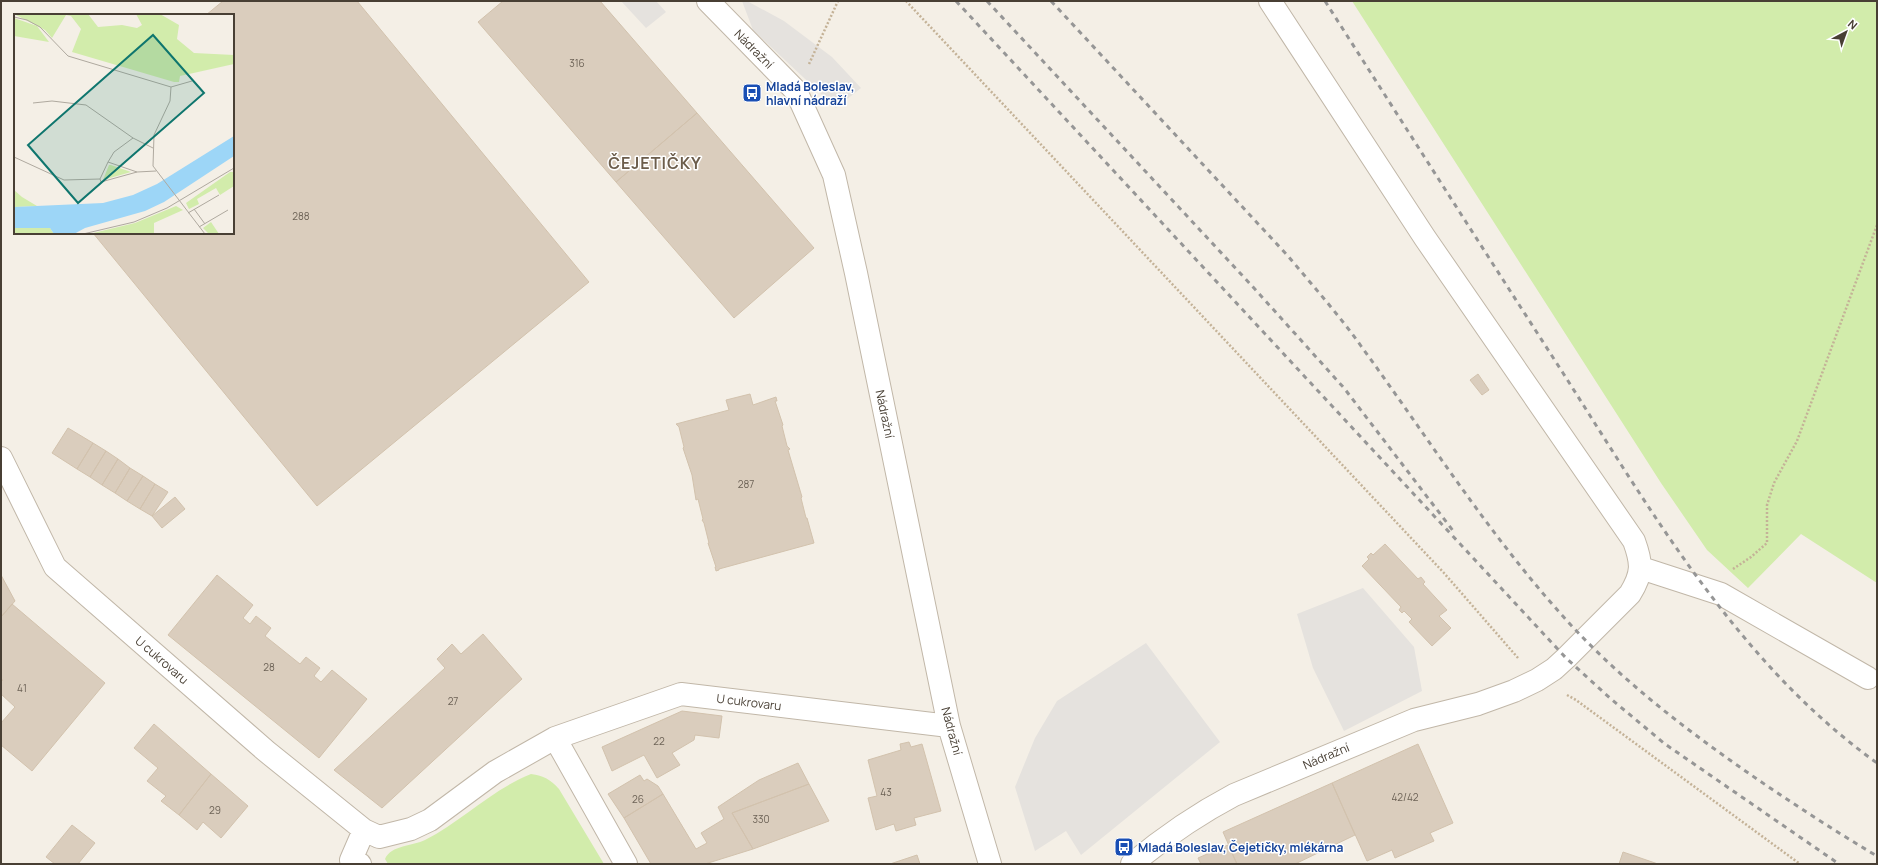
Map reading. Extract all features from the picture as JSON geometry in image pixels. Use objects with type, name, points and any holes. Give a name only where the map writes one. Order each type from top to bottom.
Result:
[{"type":"street","name":"Nádražní","points":[[708,1],[796,91],[834,175],[856,273],[949,726],[990,864]]},
{"type":"street","points":[[1270,1],[1425,238],[1634,541],[1641,568],[1721,594],[1868,678]]},
{"type":"street","name":"U cukrovaru","points":[[1,458],[55,567],[266,752],[364,830],[379,837],[411,829],[430,820],[495,772],[555,738],[681,694],[949,726]]},
{"type":"street","name":"Nádražní","points":[[1132,864],[1149,849],[1214,806],[1234,795],[1414,720],[1478,704],[1514,691],[1537,680],[1554,669],[1566,658],[1630,594],[1637,582],[1641,568]]},
{"type":"street","points":[[555,738],[626,864]]},
{"type":"street","points":[[360,864],[351,860],[364,830]]},
{"type":"path","points":[[796,91],[838,1]]},
{"type":"path","points":[[906,1],[1444,573],[1537,680],[1576,700],[1800,864]]},
{"type":"path","points":[[1721,594],[1721,576],[1751,557],[1767,543],[1767,505],[1772,491],[1797,440],[1877,226]]},
{"type":"green space","points":[[1352,1],[1877,1],[1877,583],[1801,534],[1748,588],[1707,550],[1661,483]]},
{"type":"green space","points":[[531,774],[546,778],[559,789],[604,864],[388,864],[385,859],[392,851],[403,846],[425,840],[452,824],[503,788]]},
{"type":"shaded area","points":[[621,1],[656,1],[666,12],[646,28]]},
{"type":"shaded area","points":[[742,1],[747,1],[784,21],[832,57],[861,88],[836,108],[753,30]]},
{"type":"shaded area","points":[[1363,588],[1414,647],[1422,691],[1344,731],[1313,668],[1297,614]]},
{"type":"shaded area","points":[[1146,643],[1220,742],[1081,855],[1066,831],[1035,851],[1015,787],[1035,738],[1057,701]]},
{"type":"building","points":[[223,1],[357,1],[589,282],[317,506],[94,234],[234,234],[234,14],[207,14]]},
{"type":"building","points":[[503,1],[600,1],[697,113],[616,182],[478,22]]},
{"type":"building","points":[[697,113],[814,248],[734,318],[616,182]]},
{"type":"building","points":[[1478,374],[1489,390],[1482,395],[1470,380]]},
{"type":"building","points":[[750,394],[753,405],[776,397],[777,401],[775,401],[783,425],[787,446],[790,449],[788,450],[814,543],[716,571],[702,520],[698,499],[696,500],[692,475],[683,448],[679,427],[676,424],[729,410],[726,400]]},
{"type":"building","points":[[68,428],[93,443],[77,469],[52,453]]},
{"type":"building","points":[[93,443],[106,451],[90,477],[77,469]]},
{"type":"building","points":[[106,451],[118,459],[102,485],[90,477]]},
{"type":"building","points":[[118,459],[130,468],[115,493],[102,485]]},
{"type":"building","points":[[130,468],[143,476],[127,501],[115,493]]},
{"type":"building","points":[[143,476],[155,484],[140,509],[127,501]]},
{"type":"building","points":[[155,484],[168,492],[152,516],[140,509]]},
{"type":"building","points":[[175,497],[185,509],[162,528],[152,516]]},
{"type":"building","points":[[1385,544],[1418,579],[1421,577],[1425,582],[1423,584],[1447,610],[1439,616],[1451,628],[1432,646],[1409,622],[1412,619],[1404,611],[1402,613],[1399,610],[1401,607],[1362,566],[1369,559],[1367,557],[1371,553],[1373,555]]},
{"type":"building","points":[[1,575],[15,601],[1,617]]},
{"type":"building","points":[[217,575],[253,605],[243,618],[250,624],[256,616],[271,628],[265,636],[300,664],[306,657],[320,668],[314,676],[321,682],[332,670],[367,699],[319,758],[168,635]]},
{"type":"building","points":[[12,604],[105,683],[32,771],[1,745],[1,723],[15,707],[1,694],[1,682],[3,680],[1,679],[1,617]]},
{"type":"building","points":[[483,634],[522,679],[382,808],[334,770],[445,668],[437,659],[452,644],[461,654]]},
{"type":"building","points":[[682,711],[722,716],[719,738],[695,735],[694,740],[672,753],[680,765],[657,778],[644,755],[612,771],[602,747]]},
{"type":"building","points":[[154,724],[211,774],[179,815],[161,801],[166,796],[147,781],[158,768],[134,748]]},
{"type":"building","points":[[909,742],[911,747],[922,744],[941,811],[914,818],[916,825],[896,831],[894,824],[876,830],[868,798],[877,796],[868,760],[901,750],[900,744]]},
{"type":"building","points":[[1418,744],[1453,823],[1430,833],[1434,841],[1395,858],[1392,850],[1367,861],[1332,783]]},
{"type":"building","points":[[798,763],[809,784],[732,813],[753,849],[705,864],[651,864],[624,818],[663,794],[696,849],[707,843],[701,833],[724,819],[718,807],[759,780]]},
{"type":"building","points":[[211,774],[248,806],[221,838],[203,822],[197,830],[179,815]]},
{"type":"building","points":[[640,775],[644,781],[647,779],[658,786],[663,794],[624,818],[608,794]]},
{"type":"building","points":[[1332,783],[1355,835],[1295,864],[1237,864],[1223,832]]},
{"type":"building","points":[[809,784],[829,821],[753,849],[732,813]]},
{"type":"building","points":[[72,825],[95,843],[78,864],[55,864],[46,857]]},
{"type":"building","points":[[1228,845],[1237,864],[1201,864],[1198,858]]},
{"type":"building","points":[[1623,852],[1658,864],[1619,864]]},
{"type":"building","points":[[917,855],[920,864],[890,864]]},
{"type":"railway","points":[[956,1],[1566,658],[1611,699],[1665,744],[1839,864]]},
{"type":"railway","points":[[987,1],[1253,287],[1344,388],[1454,532]]},
{"type":"railway","points":[[1051,1],[1288,256],[1326,301],[1361,346],[1457,482],[1507,549],[1560,613],[1584,639],[1635,687],[1718,752],[1826,825],[1877,856]]},
{"type":"railway","points":[[1325,1],[1631,480],[1702,584],[1741,633],[1782,680],[1828,724],[1877,763]]},
{"type":"place","name":"Mladá Boleslav, hlavní nádraží","points":[[752,93]]},
{"type":"place","name":"Mladá Boleslav, Čejetičky, mlékárna","points":[[1124,847]]},
{"type":"district","name":"ČEJETIČKY","points":[[655,163]]}]
